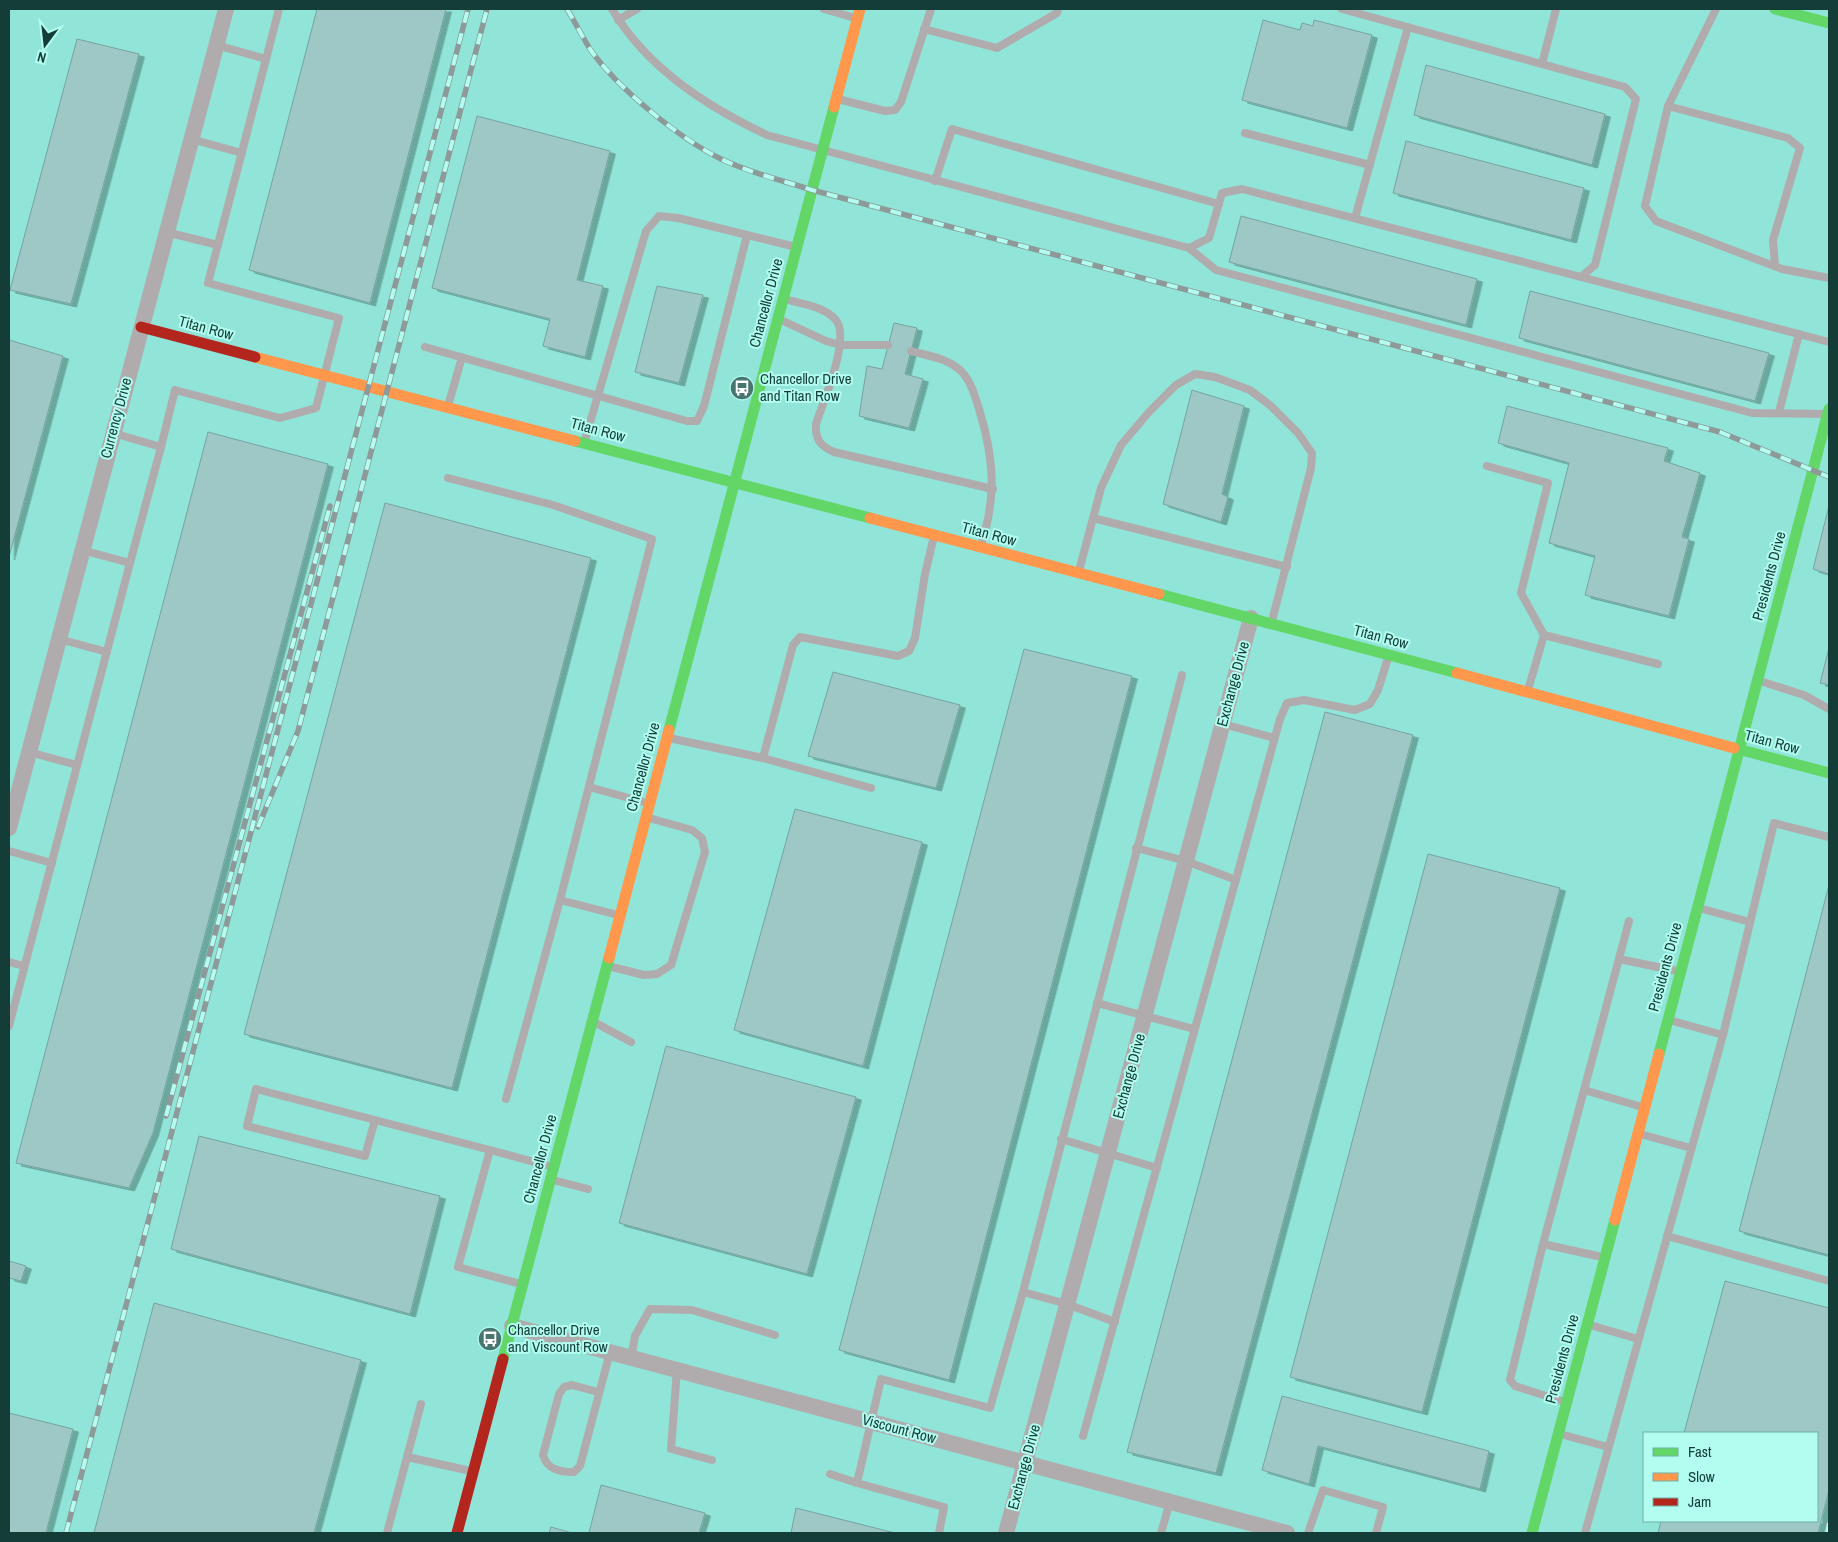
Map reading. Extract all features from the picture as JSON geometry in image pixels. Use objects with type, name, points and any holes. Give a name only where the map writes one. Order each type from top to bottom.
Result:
[{"type":"street","name":"Currency Drive","points":[[9,828],[112,433],[226,9]]},
{"type":"street","points":[[1775,9],[1829,23]]},
{"type":"street","name":"Chancellor Drive","points":[[457,1533],[859,14]]},
{"type":"street","name":"Titan Row","points":[[141,326],[1271,623],[1829,773]]},
{"type":"street","name":"Presidents Drive","points":[[1532,1533],[1756,680],[1829,412]]},
{"type":"street","name":"Exchange Drive","points":[[1006,1533],[1251,618]]},
{"type":"street","name":"Viscount Row","points":[[512,1326],[1287,1533]]},
{"type":"lane","points":[[9,1026],[175,390],[280,418],[316,408],[339,318],[208,283],[279,9]]},
{"type":"lane","points":[[612,9],[623,27],[665,73],[723,114],[767,135],[1189,248],[1216,270],[1752,413],[1829,412]]},
{"type":"lane","points":[[618,20],[637,9]]},
{"type":"lane","points":[[824,9],[859,14]]},
{"type":"lane","points":[[836,98],[885,111],[895,110],[901,102],[931,9]]},
{"type":"lane","points":[[924,29],[996,48],[1056,13],[1058,9]]},
{"type":"lane","points":[[1342,9],[1625,87],[1636,99],[1595,265],[1581,277]]},
{"type":"lane","points":[[1542,64],[1556,9]]},
{"type":"lane","points":[[1716,9],[1668,106],[1645,206],[1656,221],[1775,266],[1829,278]]},
{"type":"lane","points":[[1355,218],[1408,27]]},
{"type":"lane","points":[[216,45],[266,58]]},
{"type":"lane","points":[[1668,106],[1788,138],[1800,148],[1774,240],[1775,266]]},
{"type":"lane","points":[[935,181],[952,128],[1219,204]]},
{"type":"lane","points":[[1245,133],[1370,165]]},
{"type":"lane","points":[[191,139],[242,153]]},
{"type":"lane","points":[[1189,248],[1209,238],[1222,193],[1242,189],[1829,342]]},
{"type":"lane","points":[[585,442],[646,231],[659,216],[678,218],[796,247]]},
{"type":"lane","points":[[166,232],[218,246]]},
{"type":"lane","points":[[425,347],[598,397],[687,421],[697,421],[704,406],[747,235]]},
{"type":"lane","points":[[783,298],[821,309],[834,318],[840,327],[841,345],[816,424],[816,432],[820,444],[834,452],[993,489]]},
{"type":"lane","points":[[777,318],[826,341],[841,345],[888,345]]},
{"type":"lane","points":[[1779,412],[1798,334]]},
{"type":"lane","points":[[911,351],[944,360],[961,372],[970,384],[990,449],[993,489],[991,510],[981,547]]},
{"type":"lane","points":[[448,407],[462,357]]},
{"type":"lane","points":[[1078,573],[1101,488],[1121,446],[1149,412],[1176,385],[1195,374],[1215,377],[1250,390],[1271,406],[1298,433],[1312,453],[1311,468],[1271,623]]},
{"type":"lane","points":[[112,433],[161,446]]},
{"type":"lane","points":[[1487,466],[1548,482],[1521,593],[1544,635],[1528,692]]},
{"type":"lane","points":[[448,478],[553,505],[652,539],[560,900],[506,1099]]},
{"type":"lane","points":[[1093,518],[1287,567]]},
{"type":"lane","points":[[763,758],[793,645],[800,638],[898,656],[909,651],[915,638],[925,574],[934,535]]},
{"type":"lane","points":[[82,550],[130,564]]},
{"type":"lane","points":[[1544,635],[1658,664]]},
{"type":"lane","points":[[59,639],[106,652]]},
{"type":"lane","points":[[1084,1436],[1280,718],[1287,704],[1304,700],[1356,710],[1370,704],[1378,690],[1388,655]]},
{"type":"lane","points":[[857,1483],[881,1379],[990,1408],[1023,1292],[1182,675]]},
{"type":"lane","points":[[1756,680],[1804,695],[1829,709]]},
{"type":"lane","points":[[1223,724],[1274,738]]},
{"type":"lane","points":[[667,737],[763,758],[871,788]]},
{"type":"lane","points":[[29,752],[77,765]]},
{"type":"lane","points":[[589,787],[649,804]]},
{"type":"lane","points":[[606,965],[644,975],[657,974],[671,965],[705,852],[702,838],[692,830],[646,816]]},
{"type":"lane","points":[[1585,1533],[1723,1035],[1774,823],[1829,838]]},
{"type":"lane","points":[[1136,848],[1186,861],[1236,880]]},
{"type":"lane","points":[[9,851],[52,863]]},
{"type":"lane","points":[[560,900],[620,915]]},
{"type":"lane","points":[[1696,907],[1750,922]]},
{"type":"lane","points":[[1566,1402],[1515,1386],[1510,1380],[1543,1244],[1629,921]]},
{"type":"lane","points":[[1619,959],[1679,972]]},
{"type":"lane","points":[[9,962],[24,966]]},
{"type":"lane","points":[[1097,1003],[1194,1029]]},
{"type":"lane","points":[[1666,1020],[1723,1035]]},
{"type":"lane","points":[[592,1021],[631,1042]]},
{"type":"lane","points":[[375,1120],[365,1156],[247,1126],[256,1089],[375,1120],[490,1150],[552,1173],[588,1189]]},
{"type":"lane","points":[[1584,1090],[1644,1107]]},
{"type":"lane","points":[[1637,1133],[1691,1148]]},
{"type":"lane","points":[[1061,1139],[1157,1168]]},
{"type":"lane","points":[[490,1150],[458,1267],[523,1284]]},
{"type":"lane","points":[[1667,1236],[1829,1282]]},
{"type":"lane","points":[[1543,1244],[1604,1258]]},
{"type":"lane","points":[[1023,1292],[1067,1304],[1114,1322]]},
{"type":"lane","points":[[631,1358],[635,1336],[650,1309],[692,1310],[775,1335]]},
{"type":"lane","points":[[1586,1324],[1638,1339]]},
{"type":"lane","points":[[598,1392],[572,1385],[564,1387],[559,1394],[543,1456],[546,1463],[552,1468],[574,1472],[580,1466],[610,1352]]},
{"type":"lane","points":[[677,1370],[671,1449],[712,1460]]},
{"type":"lane","points":[[387,1533],[421,1404]]},
{"type":"lane","points":[[1558,1433],[1608,1447]]},
{"type":"lane","points":[[407,1457],[473,1472]]},
{"type":"lane","points":[[830,1474],[944,1506],[939,1533]]},
{"type":"lane","points":[[1308,1533],[1323,1490],[1383,1507],[1376,1533]]},
{"type":"lane","points":[[1161,1533],[1170,1502]]},
{"type":"shaded area","points":[[9,9],[1829,9],[1829,1533],[9,1533]]},
{"type":"building","points":[[317,9],[446,9],[370,303],[249,270]]},
{"type":"building","points":[[1263,20],[1300,30],[1302,23],[1313,26],[1314,20],[1372,35],[1347,128],[1242,100]]},
{"type":"building","points":[[77,39],[139,54],[71,304],[10,290]]},
{"type":"building","points":[[1426,65],[1605,114],[1592,165],[1414,115]]},
{"type":"building","points":[[477,116],[610,151],[577,280],[603,286],[585,357],[543,346],[550,319],[432,288]]},
{"type":"building","points":[[1406,141],[1584,188],[1571,240],[1393,193]]},
{"type":"building","points":[[1241,216],[1477,279],[1466,325],[1229,262]]},
{"type":"building","points":[[657,286],[703,295],[679,383],[635,372]]},
{"type":"building","points":[[1530,291],[1769,353],[1755,401],[1519,338]]},
{"type":"building","points":[[894,323],[917,328],[905,374],[923,379],[909,428],[859,416],[867,366],[882,369]]},
{"type":"building","points":[[9,340],[63,356],[9,557]]},
{"type":"building","points":[[1192,390],[1244,406],[1222,494],[1228,497],[1221,522],[1163,504]]},
{"type":"building","points":[[1507,406],[1668,448],[1664,461],[1700,473],[1682,537],[1689,539],[1669,616],[1585,595],[1595,556],[1549,543],[1569,463],[1498,443]]},
{"type":"building","points":[[208,432],[328,464],[153,1133],[129,1188],[16,1163]]},
{"type":"building","points":[[385,503],[591,558],[452,1088],[244,1034]]},
{"type":"building","points":[[1829,506],[1829,574],[1813,569]]},
{"type":"building","points":[[1829,648],[1829,685],[1820,683]]},
{"type":"building","points":[[1024,649],[1132,676],[949,1380],[839,1350]]},
{"type":"building","points":[[833,672],[960,705],[936,788],[808,756]]},
{"type":"building","points":[[1325,712],[1413,735],[1216,1473],[1127,1452]]},
{"type":"building","points":[[795,809],[922,842],[863,1066],[734,1030]]},
{"type":"building","points":[[1428,854],[1560,888],[1422,1412],[1290,1377]]},
{"type":"building","points":[[1829,885],[1829,1255],[1739,1231]]},
{"type":"building","points":[[666,1046],[856,1097],[807,1274],[619,1223]]},
{"type":"building","points":[[199,1136],[440,1196],[410,1314],[171,1249]]},
{"type":"building","points":[[9,1261],[26,1266],[21,1281],[9,1278]]},
{"type":"building","points":[[1725,1281],[1829,1308],[1829,1490],[1818,1533],[1658,1533],[1661,1522],[1818,1522],[1818,1432],[1684,1432]]},
{"type":"building","points":[[154,1303],[361,1360],[314,1533],[94,1533]]},
{"type":"building","points":[[1282,1396],[1489,1451],[1480,1489],[1318,1446],[1309,1484],[1262,1470]]},
{"type":"building","points":[[9,1413],[73,1429],[46,1533],[9,1533]]},
{"type":"building","points":[[601,1485],[705,1513],[699,1533],[589,1533]]},
{"type":"building","points":[[796,1508],[895,1533],[791,1533]]},
{"type":"building","points":[[551,1527],[572,1533],[549,1533]]},
{"type":"railway","points":[[66,1533],[468,9]]},
{"type":"railway","points":[[258,827],[298,731],[487,9]]},
{"type":"railway","points":[[567,9],[601,64],[632,95],[687,139],[721,159],[743,168],[812,190],[1720,432],[1829,477]]},
{"type":"railway","points":[[166,1116],[330,506]]},
{"type":"railway","points":[[1827,1533],[1829,1523]]},
{"type":"traffic: fast","points":[[1775,9],[1829,23]]},
{"type":"traffic: fast","points":[[669,730],[834,107]]},
{"type":"traffic: fast","points":[[1659,1054],[1829,409]]},
{"type":"traffic: fast","points":[[575,441],[870,518]]},
{"type":"traffic: fast","points":[[1159,594],[1457,673]]},
{"type":"traffic: fast","points":[[1734,748],[1829,773]]},
{"type":"traffic: fast","points":[[503,1359],[609,958]]},
{"type":"traffic: fast","points":[[1532,1533],[1615,1220]]},
{"type":"traffic: slow","points":[[834,107],[860,9]]},
{"type":"traffic: slow","points":[[255,357],[575,441]]},
{"type":"traffic: slow","points":[[870,518],[1159,594]]},
{"type":"traffic: slow","points":[[1457,673],[1734,748]]},
{"type":"traffic: slow","points":[[609,958],[669,730]]},
{"type":"traffic: slow","points":[[1615,1220],[1659,1054]]},
{"type":"traffic: jam","points":[[141,327],[255,357]]},
{"type":"traffic: jam","points":[[457,1533],[503,1359]]},
{"type":"place","name":"Chancellor Drive and Titan Row","points":[[742,388]]},
{"type":"place","name":"Chancellor Drive and Viscount Row","points":[[490,1339]]}]
